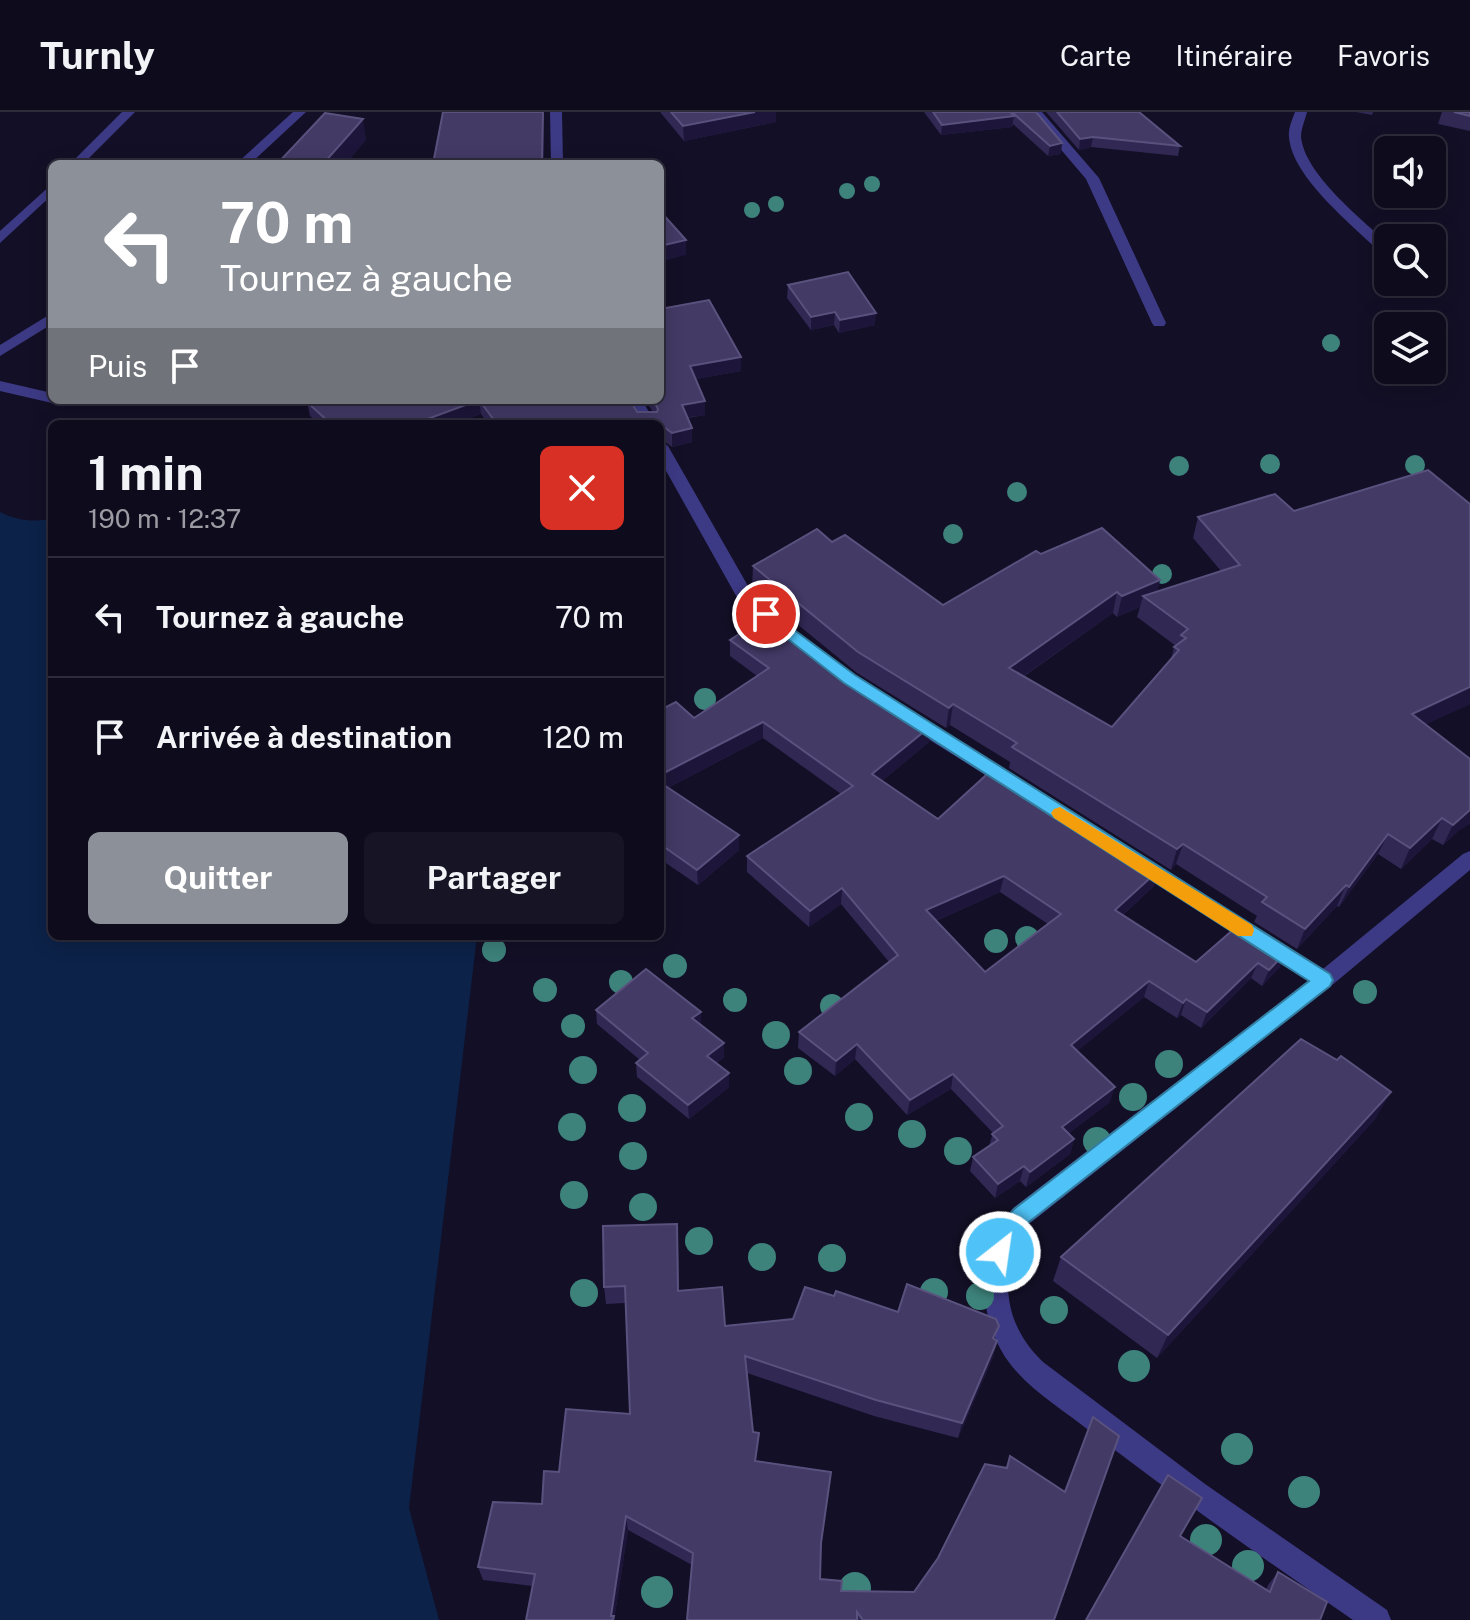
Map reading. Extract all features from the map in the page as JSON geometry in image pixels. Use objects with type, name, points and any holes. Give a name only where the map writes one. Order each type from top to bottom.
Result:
[{"type":"street","points":[[80,160],[129,112]]},
{"type":"street","points":[[246,160],[300,112]]},
{"type":"street","points":[[556,112],[557,160]]},
{"type":"street","points":[[1035,112],[1092,178],[1159,323]]},
{"type":"street","points":[[1301,112],[1295,135],[1300,156],[1320,182],[1374,238]]},
{"type":"street","points":[[0,239],[48,192]]},
{"type":"street","points":[[0,352],[48,320]]},
{"type":"street","points":[[0,386],[48,397]]},
{"type":"street","points":[[664,453],[745,597],[803,643]]},
{"type":"street","points":[[894,708],[1028,793]]},
{"type":"street","points":[[1122,852],[1324,980]]},
{"type":"street","points":[[1377,1620],[1184,1488],[1041,1376],[1009,1342],[997,1302],[995,1268],[1005,1235],[1021,1216],[1324,980],[1470,859]]},
{"type":"water","points":[[0,512],[25,520],[48,519],[48,940],[477,940],[409,1508],[439,1620],[0,1620]]},
{"type":"building","points":[[443,112],[543,112],[542,160],[434,160]]},
{"type":"building","points":[[671,112],[755,112],[683,126]]},
{"type":"building","points":[[933,112],[1010,112],[1014,116],[942,125]]},
{"type":"building","points":[[1012,112],[1036,112],[1062,143],[1050,146]]},
{"type":"building","points":[[1057,112],[1139,112],[1180,146],[1093,137],[1080,139]]},
{"type":"building","points":[[325,113],[363,119],[327,160],[281,160]]},
{"type":"building","points":[[664,215],[686,240],[664,245]]},
{"type":"building","points":[[848,272],[876,313],[840,320],[835,312],[811,317],[788,285]]},
{"type":"building","points":[[709,300],[741,357],[690,366],[705,401],[682,405],[692,428],[672,433],[664,427],[664,420],[494,420],[482,404],[632,404],[637,412],[657,412],[655,404],[664,404],[664,308]]},
{"type":"building","points":[[309,404],[468,404],[425,420],[327,420]]},
{"type":"building","points":[[1428,470],[1470,504],[1470,687],[1412,714],[1470,759],[1470,810],[1453,825],[1442,818],[1410,848],[1388,834],[1349,887],[1346,885],[1305,929],[1262,902],[1267,897],[1183,844],[1177,849],[1012,747],[1017,743],[953,704],[949,708],[858,652],[753,566],[817,529],[832,542],[845,535],[943,605],[1036,551],[1041,554],[1102,528],[1160,580],[1122,596],[1117,592],[1009,668],[1112,727],[1179,650],[1174,647],[1186,638],[1181,635],[1188,629],[1143,596],[1240,565],[1198,517],[1275,494],[1294,511]]},
{"type":"building","points":[[771,613],[842,669],[932,725],[872,774],[938,819],[996,766],[1159,870],[1115,910],[1196,962],[1242,922],[1287,951],[1269,970],[1258,963],[1207,1012],[1186,999],[1183,1003],[1149,981],[1071,1045],[1115,1087],[1062,1127],[1074,1139],[1030,1172],[1024,1166],[998,1184],[973,1157],[998,1140],[992,1134],[1003,1126],[953,1074],[910,1100],[857,1044],[836,1061],[799,1032],[898,955],[842,888],[810,911],[747,856],[853,786],[763,722],[664,773],[664,708],[676,702],[694,718],[769,668],[730,640]],"holes":[[[1004,876],[1061,914],[985,972],[926,910]]]},
{"type":"building","points":[[664,785],[739,835],[697,870],[664,847]]},
{"type":"building","points":[[646,969],[701,1012],[692,1018],[724,1043],[707,1056],[729,1073],[688,1105],[636,1063],[648,1053],[596,1010]]},
{"type":"building","points":[[1301,1039],[1337,1060],[1341,1056],[1391,1092],[1168,1335],[1061,1257]]},
{"type":"building","points":[[677,1224],[678,1291],[722,1287],[725,1326],[793,1319],[805,1287],[834,1296],[836,1291],[898,1312],[907,1284],[996,1319],[999,1326],[993,1338],[997,1341],[962,1423],[876,1400],[745,1356],[753,1432],[759,1433],[755,1461],[831,1472],[821,1543],[820,1579],[842,1581],[841,1591],[914,1592],[938,1558],[985,1464],[1007,1468],[1010,1456],[1065,1492],[1093,1417],[1119,1436],[1054,1620],[863,1620],[857,1612],[857,1620],[687,1620],[693,1553],[626,1516],[611,1616],[614,1616],[613,1620],[526,1620],[535,1574],[478,1567],[493,1502],[542,1504],[544,1471],[559,1472],[566,1409],[630,1414],[625,1286],[604,1287],[603,1226]]},
{"type":"building","points":[[1168,1475],[1202,1498],[1180,1536],[1270,1592],[1278,1572],[1327,1602],[1320,1620],[1086,1620]]},
{"type":"slow traffic","points":[[1060,813],[1245,930]]},
{"type":"route","points":[[766,614],[849,679],[1324,980],[1021,1216],[1005,1235],[1000,1252]]}]
